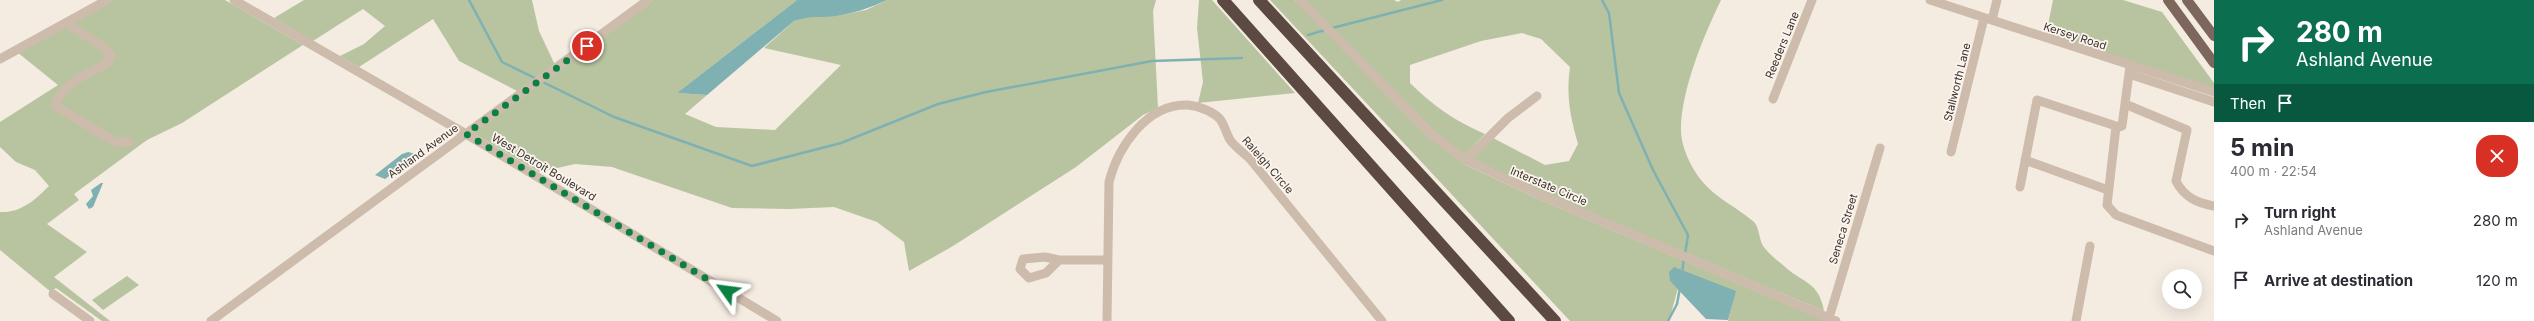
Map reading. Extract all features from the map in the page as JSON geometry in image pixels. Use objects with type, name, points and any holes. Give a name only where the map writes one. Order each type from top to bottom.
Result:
[{"type":"highway","points":[[1223,0],[1509,321]]},
{"type":"highway","points":[[1259,0],[1555,321]]},
{"type":"main road","points":[[2168,0],[2214,63]]},
{"type":"main road","points":[[2187,0],[2214,36]]},
{"type":"street","points":[[0,59],[107,0]]},
{"type":"street","name":"West Detroit Boulevard","points":[[234,0],[466,134],[777,321]]},
{"type":"street","name":"Ashland Avenue","points":[[211,321],[648,0]]},
{"type":"street","name":"Interstate Circle","points":[[1300,0],[1431,134],[1466,160],[1538,194],[1833,320]]},
{"type":"street","name":"Reeders Lane","points":[[1773,99],[1812,0]]},
{"type":"street","name":"Kersey Road","points":[[1930,0],[1988,19],[2129,70],[2214,92]]},
{"type":"street","name":"Stallworth Lane","points":[[1951,152],[1988,19],[1997,0]]},
{"type":"street","points":[[66,23],[103,46],[111,56],[108,63],[61,91],[55,100],[55,106],[116,142],[129,142]]},
{"type":"street","points":[[2020,187],[2037,100],[2116,127],[2122,126],[2129,70],[2214,102]]},
{"type":"street","points":[[1466,160],[1504,120],[1537,96]]},
{"type":"street","points":[[2125,104],[2187,130],[2176,181],[2179,188],[2189,197],[2204,204],[2214,206]]},
{"type":"street","name":"Raleigh Circle","points":[[1107,321],[1109,182],[1114,163],[1134,134],[1153,115],[1171,107],[1198,106],[1219,118],[1231,141],[1250,159],[1381,321]]},
{"type":"street","points":[[2116,127],[2107,204],[2116,215],[2214,251]]},
{"type":"street","name":"Seneca Street","points":[[1833,320],[1880,148]]},
{"type":"street","points":[[2026,160],[2108,190]]},
{"type":"street","points":[[2076,321],[2090,246]]},
{"type":"street","points":[[1059,260],[1108,260]]},
{"type":"street","points":[[53,294],[90,321]]},
{"type":"green space","points":[[112,0],[225,0],[303,45],[182,123],[147,140],[74,194],[79,200],[47,224],[87,252],[54,277],[110,321],[102,321],[56,288],[51,292],[0,250],[0,212],[8,212],[27,205],[49,186],[35,170],[16,162],[0,147],[0,122],[58,85],[17,52]]},
{"type":"green space","points":[[304,0],[532,0],[539,31],[555,65],[519,92],[459,61],[433,19],[359,67],[340,56],[364,44],[385,26],[363,9],[313,41],[274,18]]},
{"type":"green space","points":[[653,0],[797,0],[677,93],[707,95],[685,114],[716,127],[775,130],[841,65],[764,48],[794,21],[810,16],[835,16],[866,10],[887,0],[1156,0],[1153,11],[1158,108],[1143,115],[1076,167],[953,246],[909,271],[904,242],[877,222],[834,207],[789,209],[732,208],[612,167],[575,164],[539,172],[473,133]]},
{"type":"green space","points":[[1199,0],[1212,0],[1295,93],[1198,103],[1203,82],[1197,28]]},
{"type":"green space","points":[[1270,0],[1295,0],[1427,136],[1466,165],[1536,198],[1826,321],[1728,321],[1735,291],[1670,281],[1678,288],[1669,321],[1570,321]]},
{"type":"green space","points":[[1305,0],[1394,0],[1398,2],[1401,0],[1721,0],[1701,45],[1685,96],[1681,127],[1684,148],[1693,168],[1701,180],[1719,197],[1754,222],[1762,244],[1766,250],[1791,272],[1814,288],[1822,301],[1824,311],[1540,191],[1472,160],[1493,138],[1545,165],[1569,161],[1578,144],[1573,124],[1568,87],[1570,67],[1541,39],[1522,33],[1481,41],[1410,65],[1410,83],[1436,106],[1464,124],[1485,134],[1465,155],[1444,141]]},
{"type":"green space","points":[[2053,0],[2123,0],[2162,12],[2214,83],[2214,89],[2046,35]]},
{"type":"green space","points":[[127,276],[139,285],[103,310],[92,300]]},
{"type":"water","points":[[797,0],[887,0],[868,8],[836,16],[811,17],[794,21],[707,95],[677,93]]},
{"type":"water","points":[[408,152],[416,154],[416,157],[385,179],[375,175],[402,154]]},
{"type":"water","points":[[103,183],[93,207],[89,209],[86,204],[93,196],[91,190]]},
{"type":"water","points":[[1674,267],[1736,291],[1728,320],[1706,319],[1670,281],[1669,272]]},
{"type":"waterway","points":[[469,0],[502,62],[614,117],[752,166],[841,143],[938,104],[986,92],[1152,61],[1242,58]]},
{"type":"waterway","points":[[1332,28],[1442,0]]},
{"type":"waterway","points":[[1602,0],[1609,13],[1619,93],[1653,170],[1688,235],[1685,254]]},
{"type":"waterway","points":[[1308,35],[1325,30]]},
{"type":"waterway","points":[[1682,273],[1684,258]]},
{"type":"waterway","points":[[1668,321],[1677,304],[1680,288]]},
{"type":"route","points":[[587,46],[466,134],[727,291]]}]
